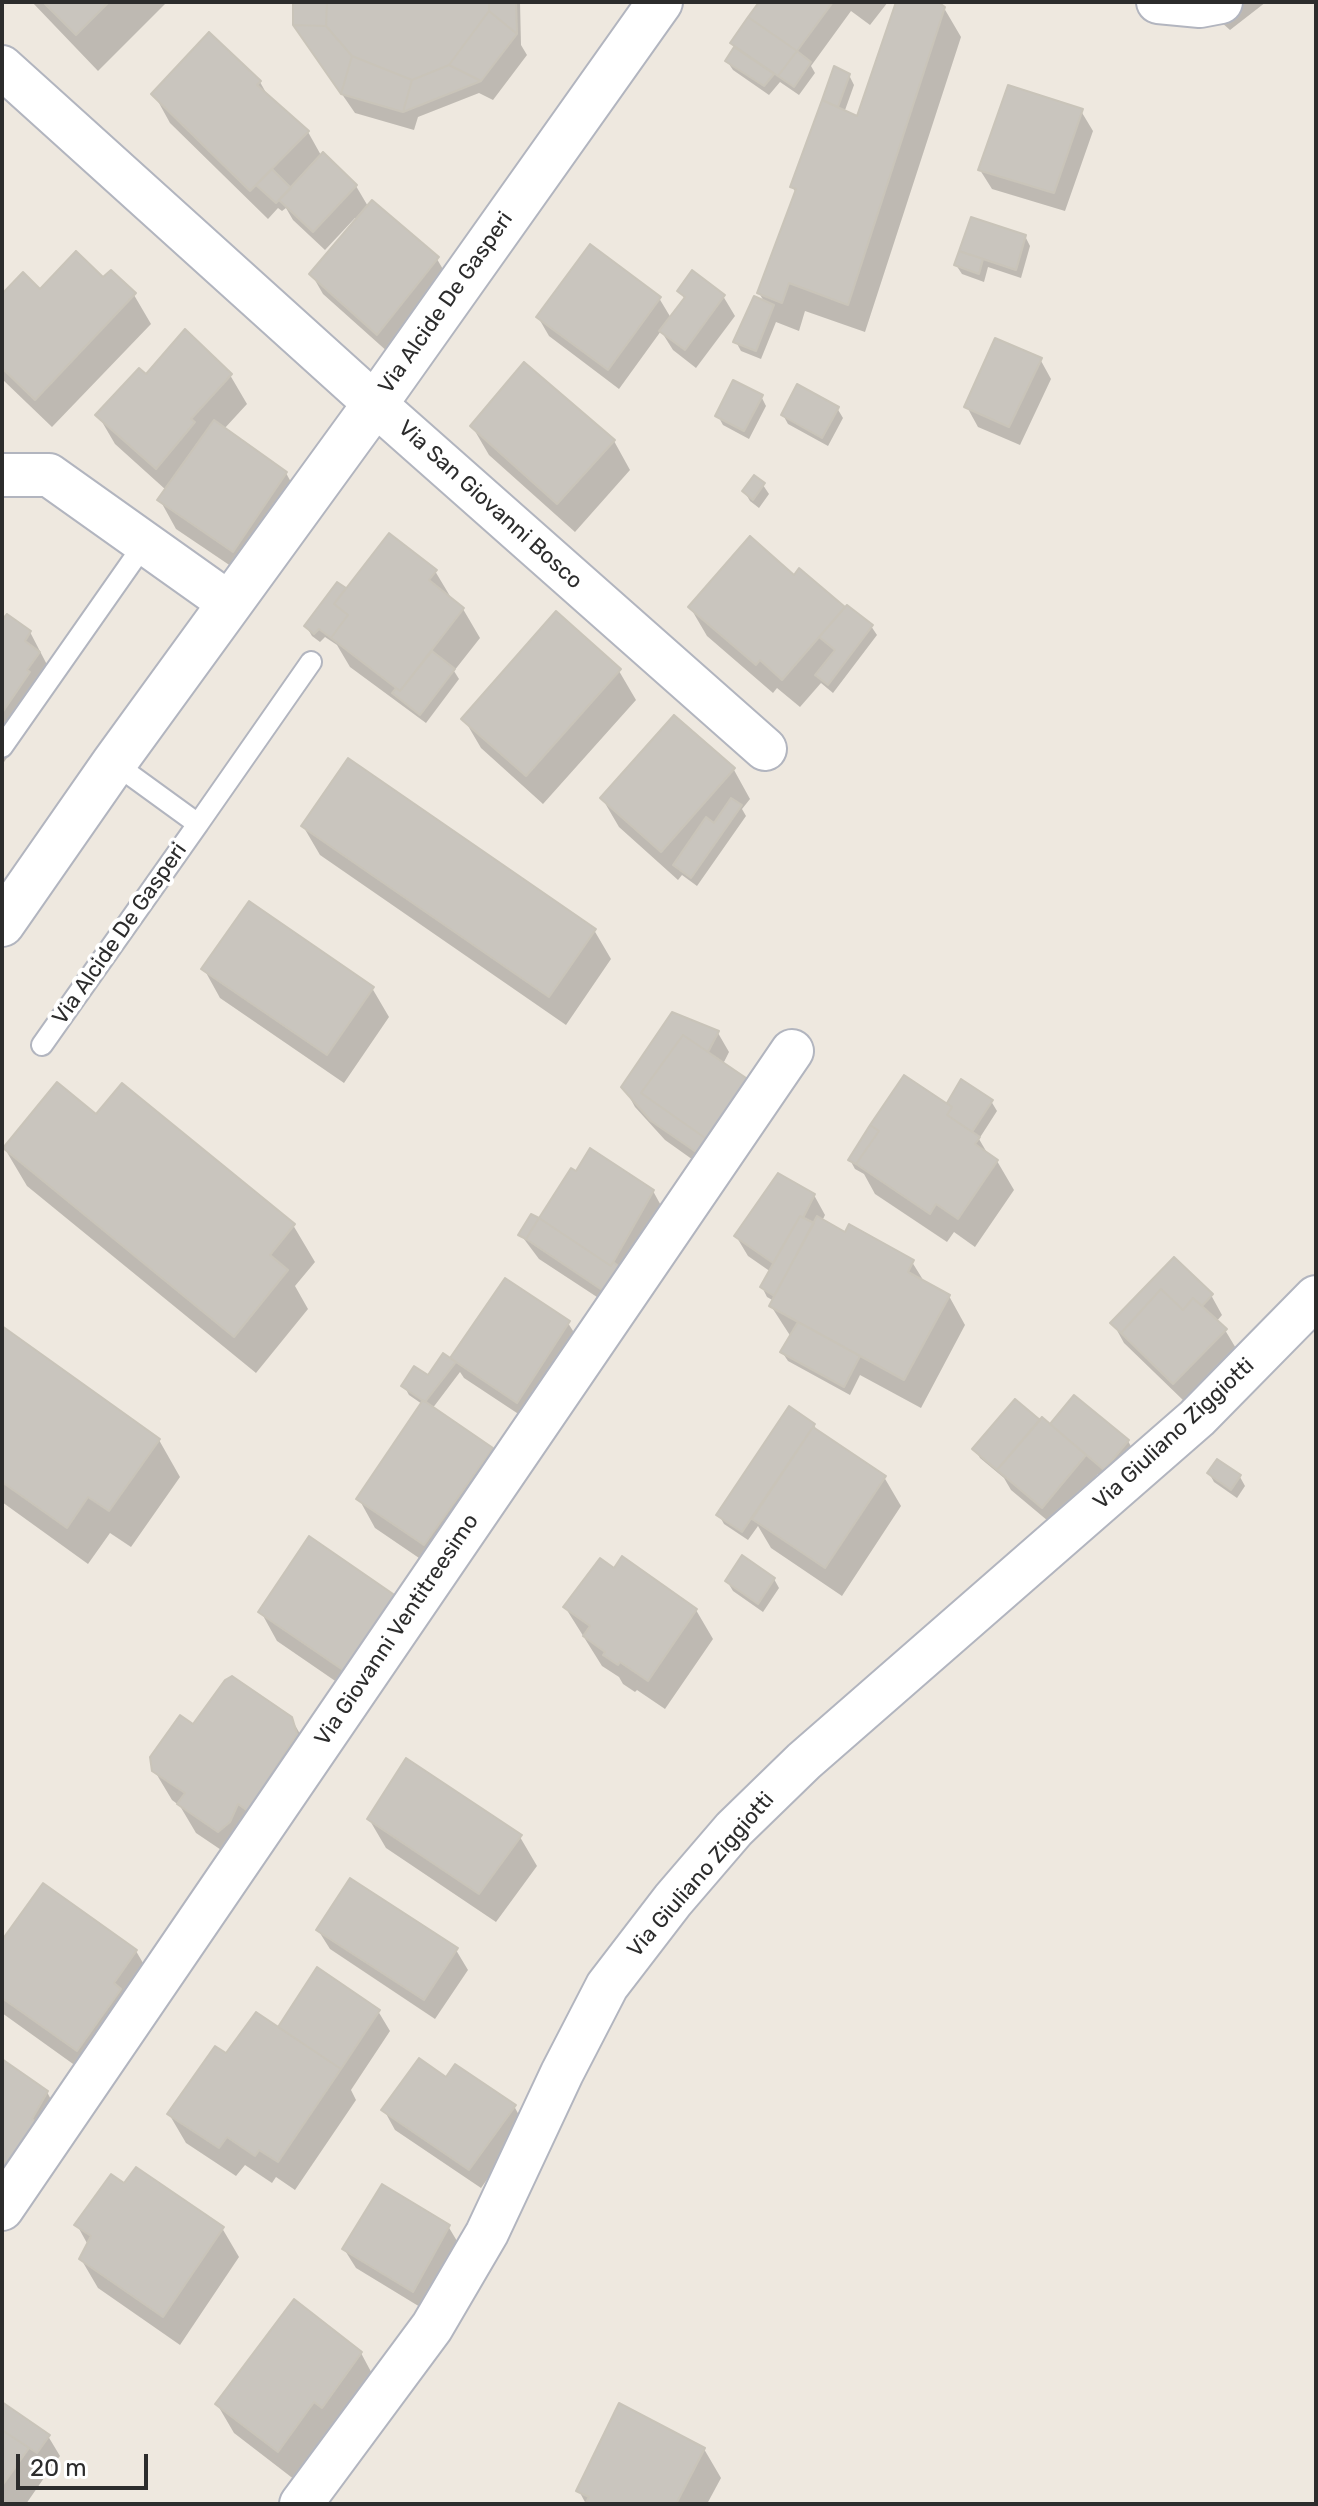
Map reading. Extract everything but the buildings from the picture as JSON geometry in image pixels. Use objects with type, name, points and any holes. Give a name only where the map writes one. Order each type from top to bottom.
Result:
[{"type":"street","name":"Via Alcide De Gasperi","points":[[2,924],[660,2]]},
{"type":"street","points":[[1158,2],[1200,6],[1221,2]]},
{"type":"street","name":"Via San Giovanni Bosco","points":[[2,67],[375,404],[765,749]]},
{"type":"street","points":[[2,475],[49,475],[229,603]]},
{"type":"street","name":"Via Giovanni Ventitreesimo","points":[[2,2209],[792,1051]]},
{"type":"street","name":"Via Giuliano Ziggiotti","points":[[301,2504],[432,2327],[487,2233],[562,2073],[607,1986],[673,1900],[734,1829],[804,1761],[1197,1418],[1316,1297]]},
{"type":"lane","points":[[2,747],[145,543]]},
{"type":"lane","name":"Via Alcide De Gasperi","points":[[42,1045],[311,662]]},
{"type":"lane","name":"Via Alcide De Gasperi","points":[[114,763],[198,824]]}]
